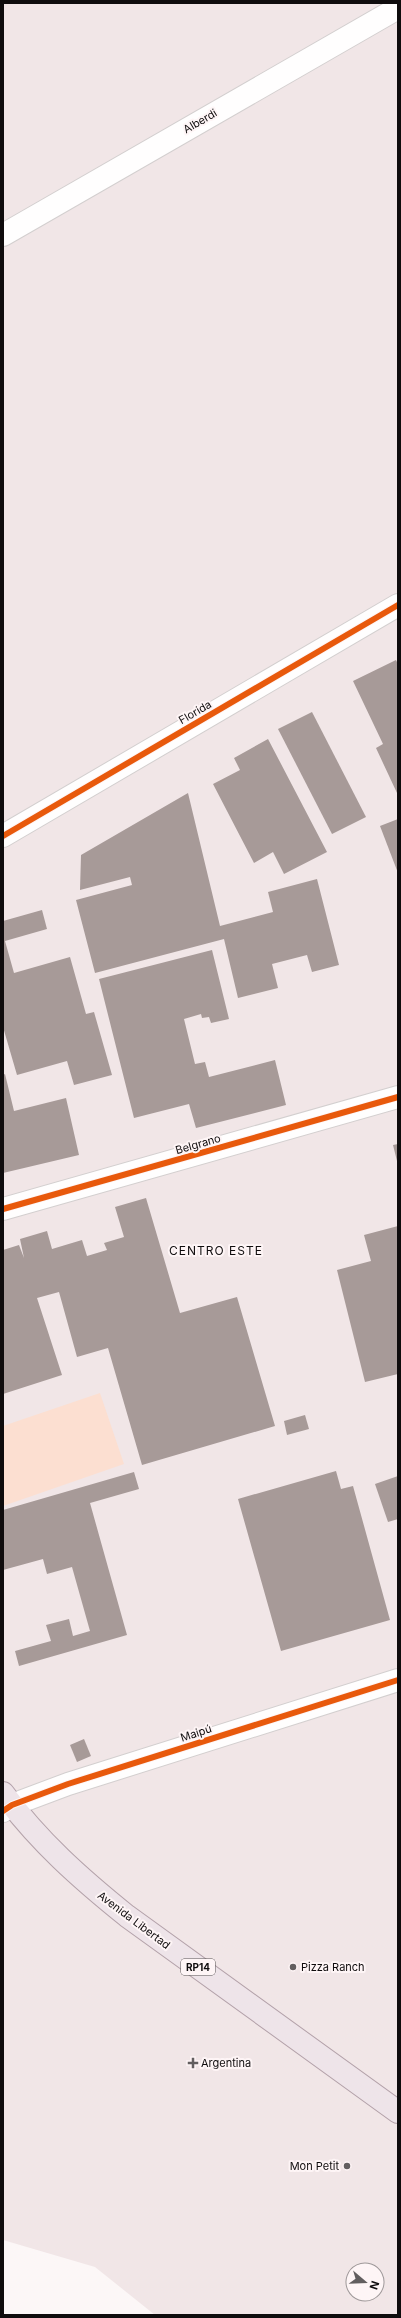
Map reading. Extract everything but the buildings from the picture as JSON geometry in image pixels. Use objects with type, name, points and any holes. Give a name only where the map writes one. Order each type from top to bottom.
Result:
[{"type":"main road","name":"Avenida Libertad","points":[[6,1803],[37,1836],[89,1885],[127,1916],[398,2112]]},
{"type":"street","name":"Alberdi","points":[[3,235],[398,8]]},
{"type":"street","name":"Florida","points":[[3,836],[398,605]]},
{"type":"street","name":"Belgrano","points":[[3,1209],[398,1097]]},
{"type":"street","name":"Maipú","points":[[6,1803],[398,1680]]},
{"type":"shaded area","points":[[3,3],[398,3],[398,2315],[155,2315],[95,2267],[3,2240]]},
{"type":"shaded area","points":[[100,1393],[124,1464],[3,1506],[3,1426]]},
{"type":"cycle path","points":[[3,836],[398,605]]},
{"type":"cycle path","points":[[3,1209],[398,1097]]},
{"type":"cycle path","points":[[3,1811],[12,1805],[68,1784],[398,1680]]},
{"type":"place","name":"Pizza Ranch","points":[[293,1967]]},
{"type":"place","name":"Argentina","points":[[193,2063]]},
{"type":"place","name":"Mon Petit","points":[[347,2166]]},
{"type":"district","name":"CENTRO ESTE","points":[[216,1251]]}]
